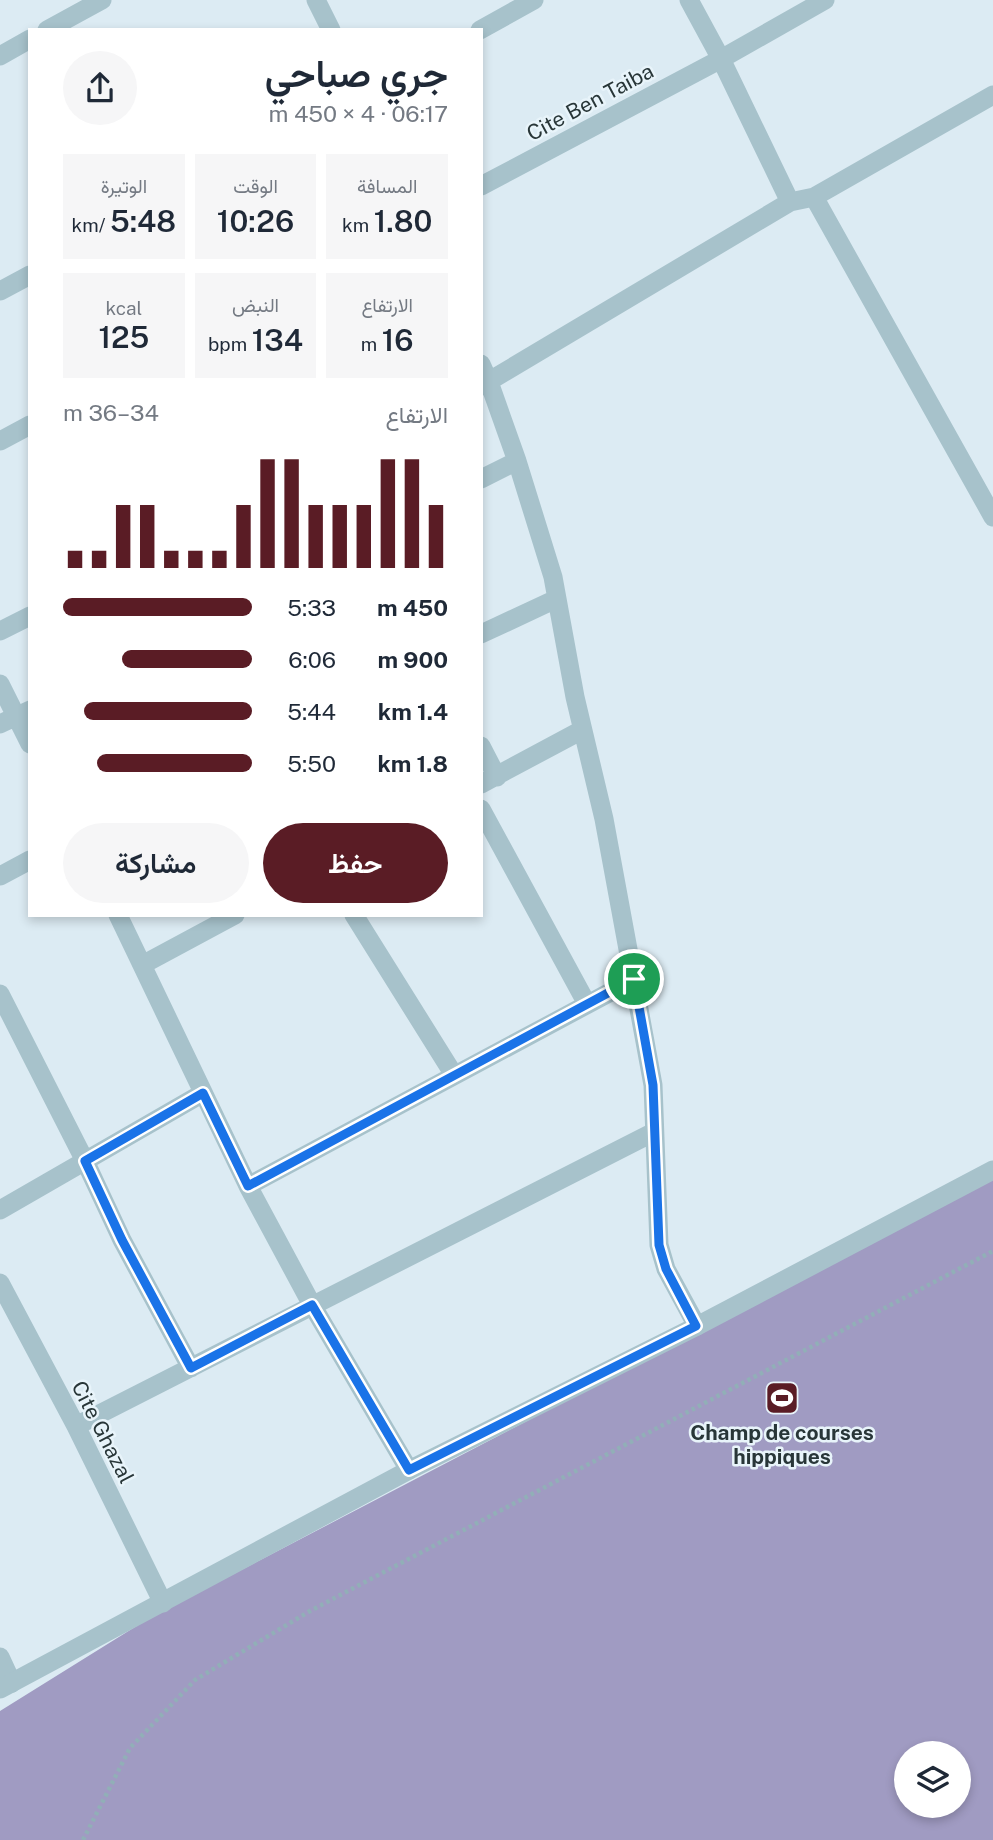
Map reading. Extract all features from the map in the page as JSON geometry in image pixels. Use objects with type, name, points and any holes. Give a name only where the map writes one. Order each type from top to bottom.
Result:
[{"type":"street","points":[[51,28],[102,0]]},
{"type":"street","points":[[316,0],[330,28]]},
{"type":"street","points":[[483,28],[534,0]]},
{"type":"street","points":[[689,0],[721,59],[790,202]]},
{"type":"street","name":"Cite Ben Taiba","points":[[483,185],[721,59],[825,0]]},
{"type":"street","points":[[0,55],[28,40]]},
{"type":"street","points":[[696,1326],[666,1269],[659,1245],[653,1085],[604,819],[582,730],[553,577],[517,461],[484,377],[790,202],[814,197],[993,95]]},
{"type":"street","points":[[814,197],[993,517]]},
{"type":"street","points":[[0,291],[28,276]]},
{"type":"street","points":[[0,441],[28,426]]},
{"type":"street","points":[[483,478],[517,461]]},
{"type":"street","points":[[483,633],[556,599]]},
{"type":"street","points":[[0,631],[28,617]]},
{"type":"street","points":[[0,684],[28,740]]},
{"type":"street","points":[[483,755],[489,781],[582,730]]},
{"type":"street","points":[[483,813],[587,1004]]},
{"type":"street","points":[[0,876],[28,861]]},
{"type":"street","points":[[119,917],[248,1186],[312,1305],[409,1470]]},
{"type":"street","points":[[142,965],[230,917]]},
{"type":"street","points":[[355,917],[454,1075]]},
{"type":"street","points":[[248,1186],[634,979]]},
{"type":"street","points":[[0,994],[122,1240],[191,1368]]},
{"type":"street","points":[[0,1210],[203,1093]]},
{"type":"street","points":[[76,1426],[654,1132]]},
{"type":"street","points":[[0,1657],[6,1686],[409,1470],[696,1326],[993,1170]]},
{"type":"street","name":"Cite Ghazal","points":[[0,1283],[76,1426],[163,1603]]},
{"type":"path","points":[[83,1840],[130,1748],[195,1680],[310,1611],[993,1251]]},
{"type":"shaded area","name":"Champ de courses hippiques","points":[[993,1178],[993,1840],[0,1840],[0,1711],[151,1617]]},
{"type":"place","name":"Champ de courses hippiques","points":[[782,1398]]},
{"type":"route","points":[[634,979],[653,1085],[659,1245],[666,1269],[696,1326],[409,1470],[312,1305],[191,1368],[122,1240],[85,1161],[203,1093],[248,1186],[634,979]]}]
